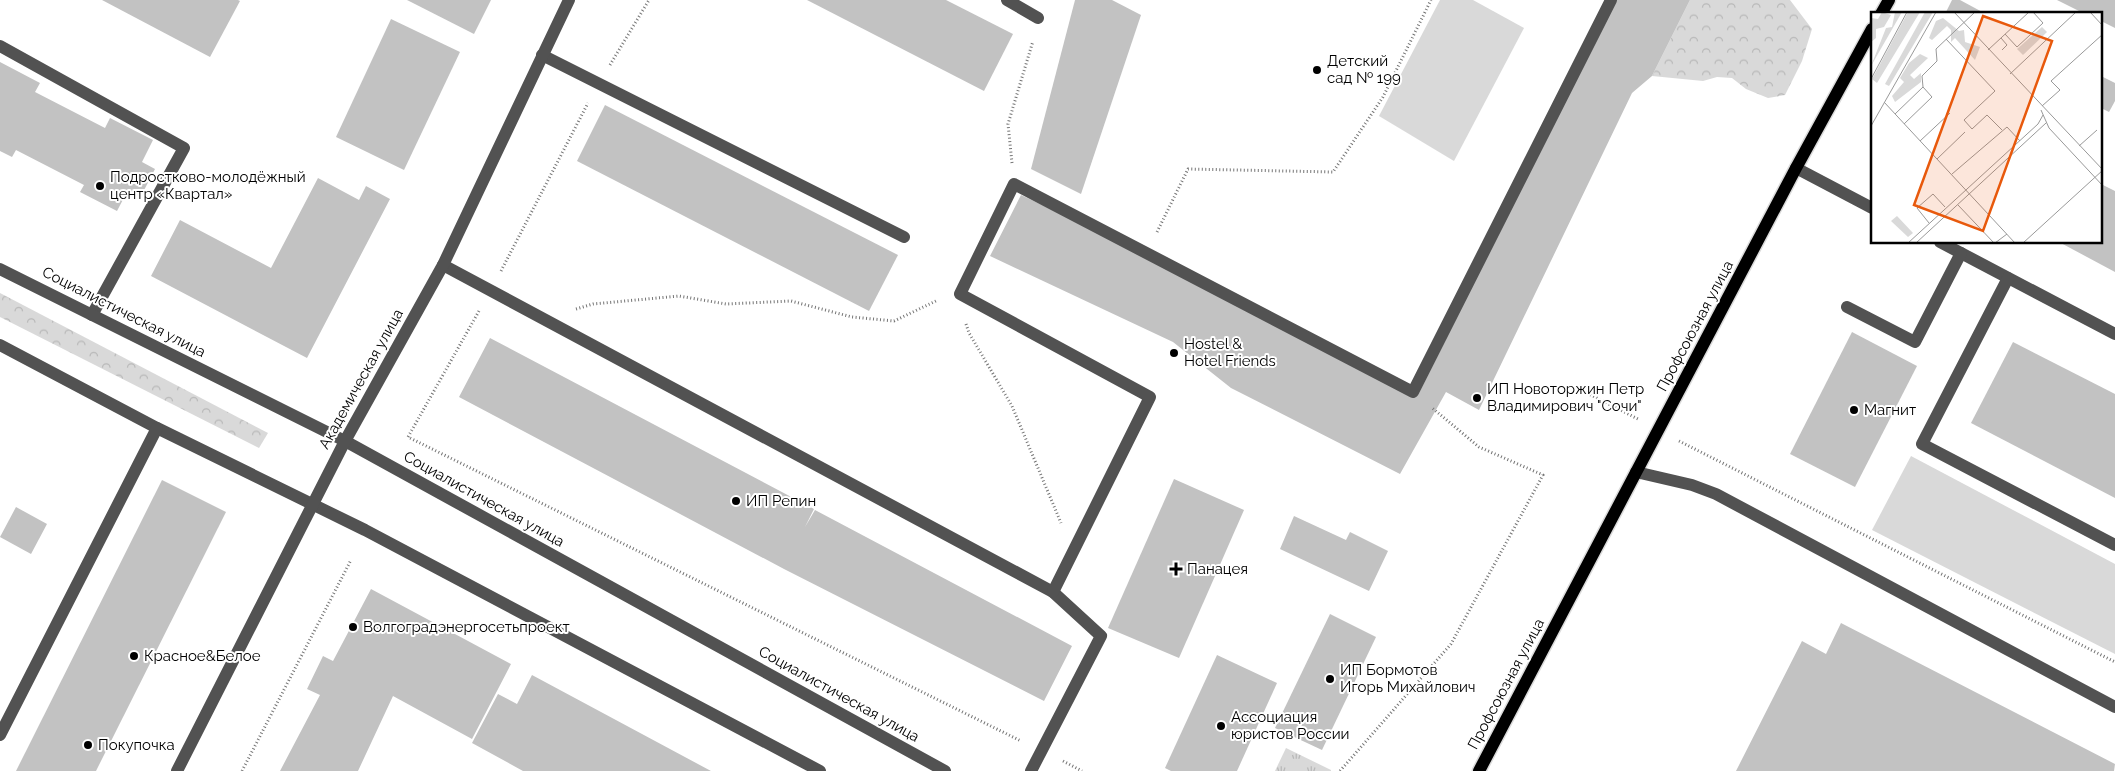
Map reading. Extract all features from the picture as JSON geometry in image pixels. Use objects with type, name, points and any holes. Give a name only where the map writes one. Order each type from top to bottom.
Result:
[{"type":"main road","points":[[1882,12],[1889,0]]},
{"type":"main road","name":"Профсоюзная улица","points":[[1479,771],[1796,168],[1871,31]]},
{"type":"street","name":"Академическая улица","points":[[177,771],[345,441],[443,265],[569,0]]},
{"type":"street","points":[[1007,0],[1038,18]]},
{"type":"street","points":[[1053,592],[1150,397],[960,294],[1014,184],[1413,392],[1611,0]]},
{"type":"street","points":[[0,46],[184,148],[92,315]]},
{"type":"street","points":[[542,55],[904,237]]},
{"type":"street","points":[[1796,168],[1871,207]]},
{"type":"street","points":[[1944,244],[2115,334]]},
{"type":"street","points":[[1847,307],[1915,342],[1961,253]]},
{"type":"street","points":[[443,265],[1053,592],[1100,636],[1031,771]]},
{"type":"street","name":"Социалистическая улица","points":[[0,268],[345,441],[945,771]]},
{"type":"street","points":[[2008,278],[1922,444],[2115,544]]},
{"type":"street","points":[[0,345],[157,428],[365,530],[820,771]]},
{"type":"street","points":[[0,735],[157,428]]},
{"type":"street","points":[[1636,472],[1692,485],[1716,494],[2115,707]]},
{"type":"path","points":[[649,0],[598,83],[491,291],[408,437],[1082,771]]},
{"type":"path","points":[[1147,253],[1188,168],[1333,172],[1384,97],[1431,0]]},
{"type":"path","points":[[1014,184],[1008,124],[1030,58],[1038,18]]},
{"type":"path","points":[[544,319],[593,304],[679,296],[726,304],[791,301],[852,317],[894,321],[947,296],[970,273]]},
{"type":"path","points":[[960,294],[968,333],[1012,406],[1073,551]]},
{"type":"path","points":[[1340,771],[1451,644],[1543,475],[1479,447],[1413,392]]},
{"type":"path","points":[[1588,393],[1707,456],[2115,662]]},
{"type":"path","points":[[242,771],[351,560]]},
{"type":"green space","points":[[1440,0],[1473,0],[1524,28],[1454,161],[1379,116]]},
{"type":"green space","points":[[1690,0],[1790,0],[1812,29],[1802,61],[1785,95],[1768,98],[1746,89],[1732,78],[1717,77],[1703,81],[1652,76]]},
{"type":"green space","points":[[0,293],[268,433],[259,448],[0,317]]},
{"type":"green space","points":[[1911,456],[2115,564],[2115,654],[1872,530]]},
{"type":"green space","points":[[1286,748],[1331,770],[1331,771],[1275,771]]},
{"type":"building","points":[[102,0],[238,0],[240,1],[210,57]]},
{"type":"building","points":[[407,0],[491,0],[474,34]]},
{"type":"building","points":[[807,0],[946,0],[1013,34],[984,91]]},
{"type":"building","points":[[1075,0],[1112,0],[1141,15],[1081,194],[1031,169]]},
{"type":"building","points":[[1614,0],[1690,0],[1652,76],[1632,93],[1479,410],[1446,392],[1400,474],[1231,388],[1173,342],[990,256],[1021,195],[1204,281],[1418,395]]},
{"type":"building","points":[[1952,0],[1960,0],[1982,12],[1946,12]]},
{"type":"building","points":[[2057,0],[2115,0],[2115,28],[2102,22],[2102,12],[2081,12]]},
{"type":"building","points":[[391,19],[460,52],[404,170],[336,137]]},
{"type":"building","points":[[0,62],[40,83],[35,92],[105,128],[110,118],[153,140],[142,162],[155,169],[141,196],[128,190],[117,211],[80,192],[84,185],[16,150],[12,157],[0,151]]},
{"type":"building","points":[[2102,76],[2115,83],[2115,101],[2109,112],[2102,108]]},
{"type":"building","points":[[605,105],[898,255],[869,311],[577,161]]},
{"type":"building","points":[[318,178],[359,200],[366,186],[390,199],[307,358],[151,276],[180,220],[271,268]]},
{"type":"building","points":[[2102,184],[2115,191],[2115,272],[2063,244],[2102,244]]},
{"type":"building","name":"Магнит","points":[[1852,332],[1917,366],[1855,487],[1790,454]]},
{"type":"building","points":[[490,338],[814,509],[805,527],[815,510],[1072,646],[1044,701],[784,569],[459,397]]},
{"type":"building","points":[[2013,342],[2115,394],[2115,498],[1971,423]]},
{"type":"building","name":"Панацея","points":[[1174,479],[1244,510],[1179,658],[1108,628]]},
{"type":"building","points":[[162,480],[226,512],[96,771],[16,771]]},
{"type":"building","points":[[16,507],[47,524],[31,554],[0,537]]},
{"type":"building","points":[[1294,516],[1346,540],[1350,532],[1388,551],[1369,591],[1280,549]]},
{"type":"building","points":[[371,589],[511,664],[472,739],[393,696],[358,771],[280,771],[320,695],[307,689],[323,656],[333,661]]},
{"type":"building","points":[[1330,614],[1376,637],[1322,750],[1275,728]]},
{"type":"building","points":[[1841,623],[2115,764],[2114,771],[1736,771],[1802,641],[1826,654]]},
{"type":"building","name":"Ассоциация юристов России","points":[[1217,655],[1277,683],[1237,771],[1171,771],[1165,768]]},
{"type":"building","points":[[532,675],[711,771],[523,771],[472,743],[498,694],[517,704]]},
{"type":"place","name":"Детский сад № 199","points":[[1317,70]]},
{"type":"place","name":"Подростково-молодёжный центр «Квартал»","points":[[100,186]]},
{"type":"place","name":"Hostel & Hotel Friends","points":[[1174,353]]},
{"type":"place","name":"ИП Новоторжин Петр Владимирович \"Сочи\"","points":[[1477,398]]},
{"type":"place","name":"Магнит","points":[[1854,410]]},
{"type":"place","name":"ИП Репин","points":[[736,501]]},
{"type":"place","name":"Панацея","points":[[1176,569]]},
{"type":"place","name":"Волгоградэнергосетьпроект","points":[[353,627]]},
{"type":"place","name":"Красное&Белое","points":[[134,656]]},
{"type":"place","name":"ИП Бормотов Игорь Михайлович","points":[[1330,679]]},
{"type":"place","name":"Ассоциация юристов России","points":[[1221,726]]},
{"type":"place","name":"Покупочка","points":[[88,745]]}]
